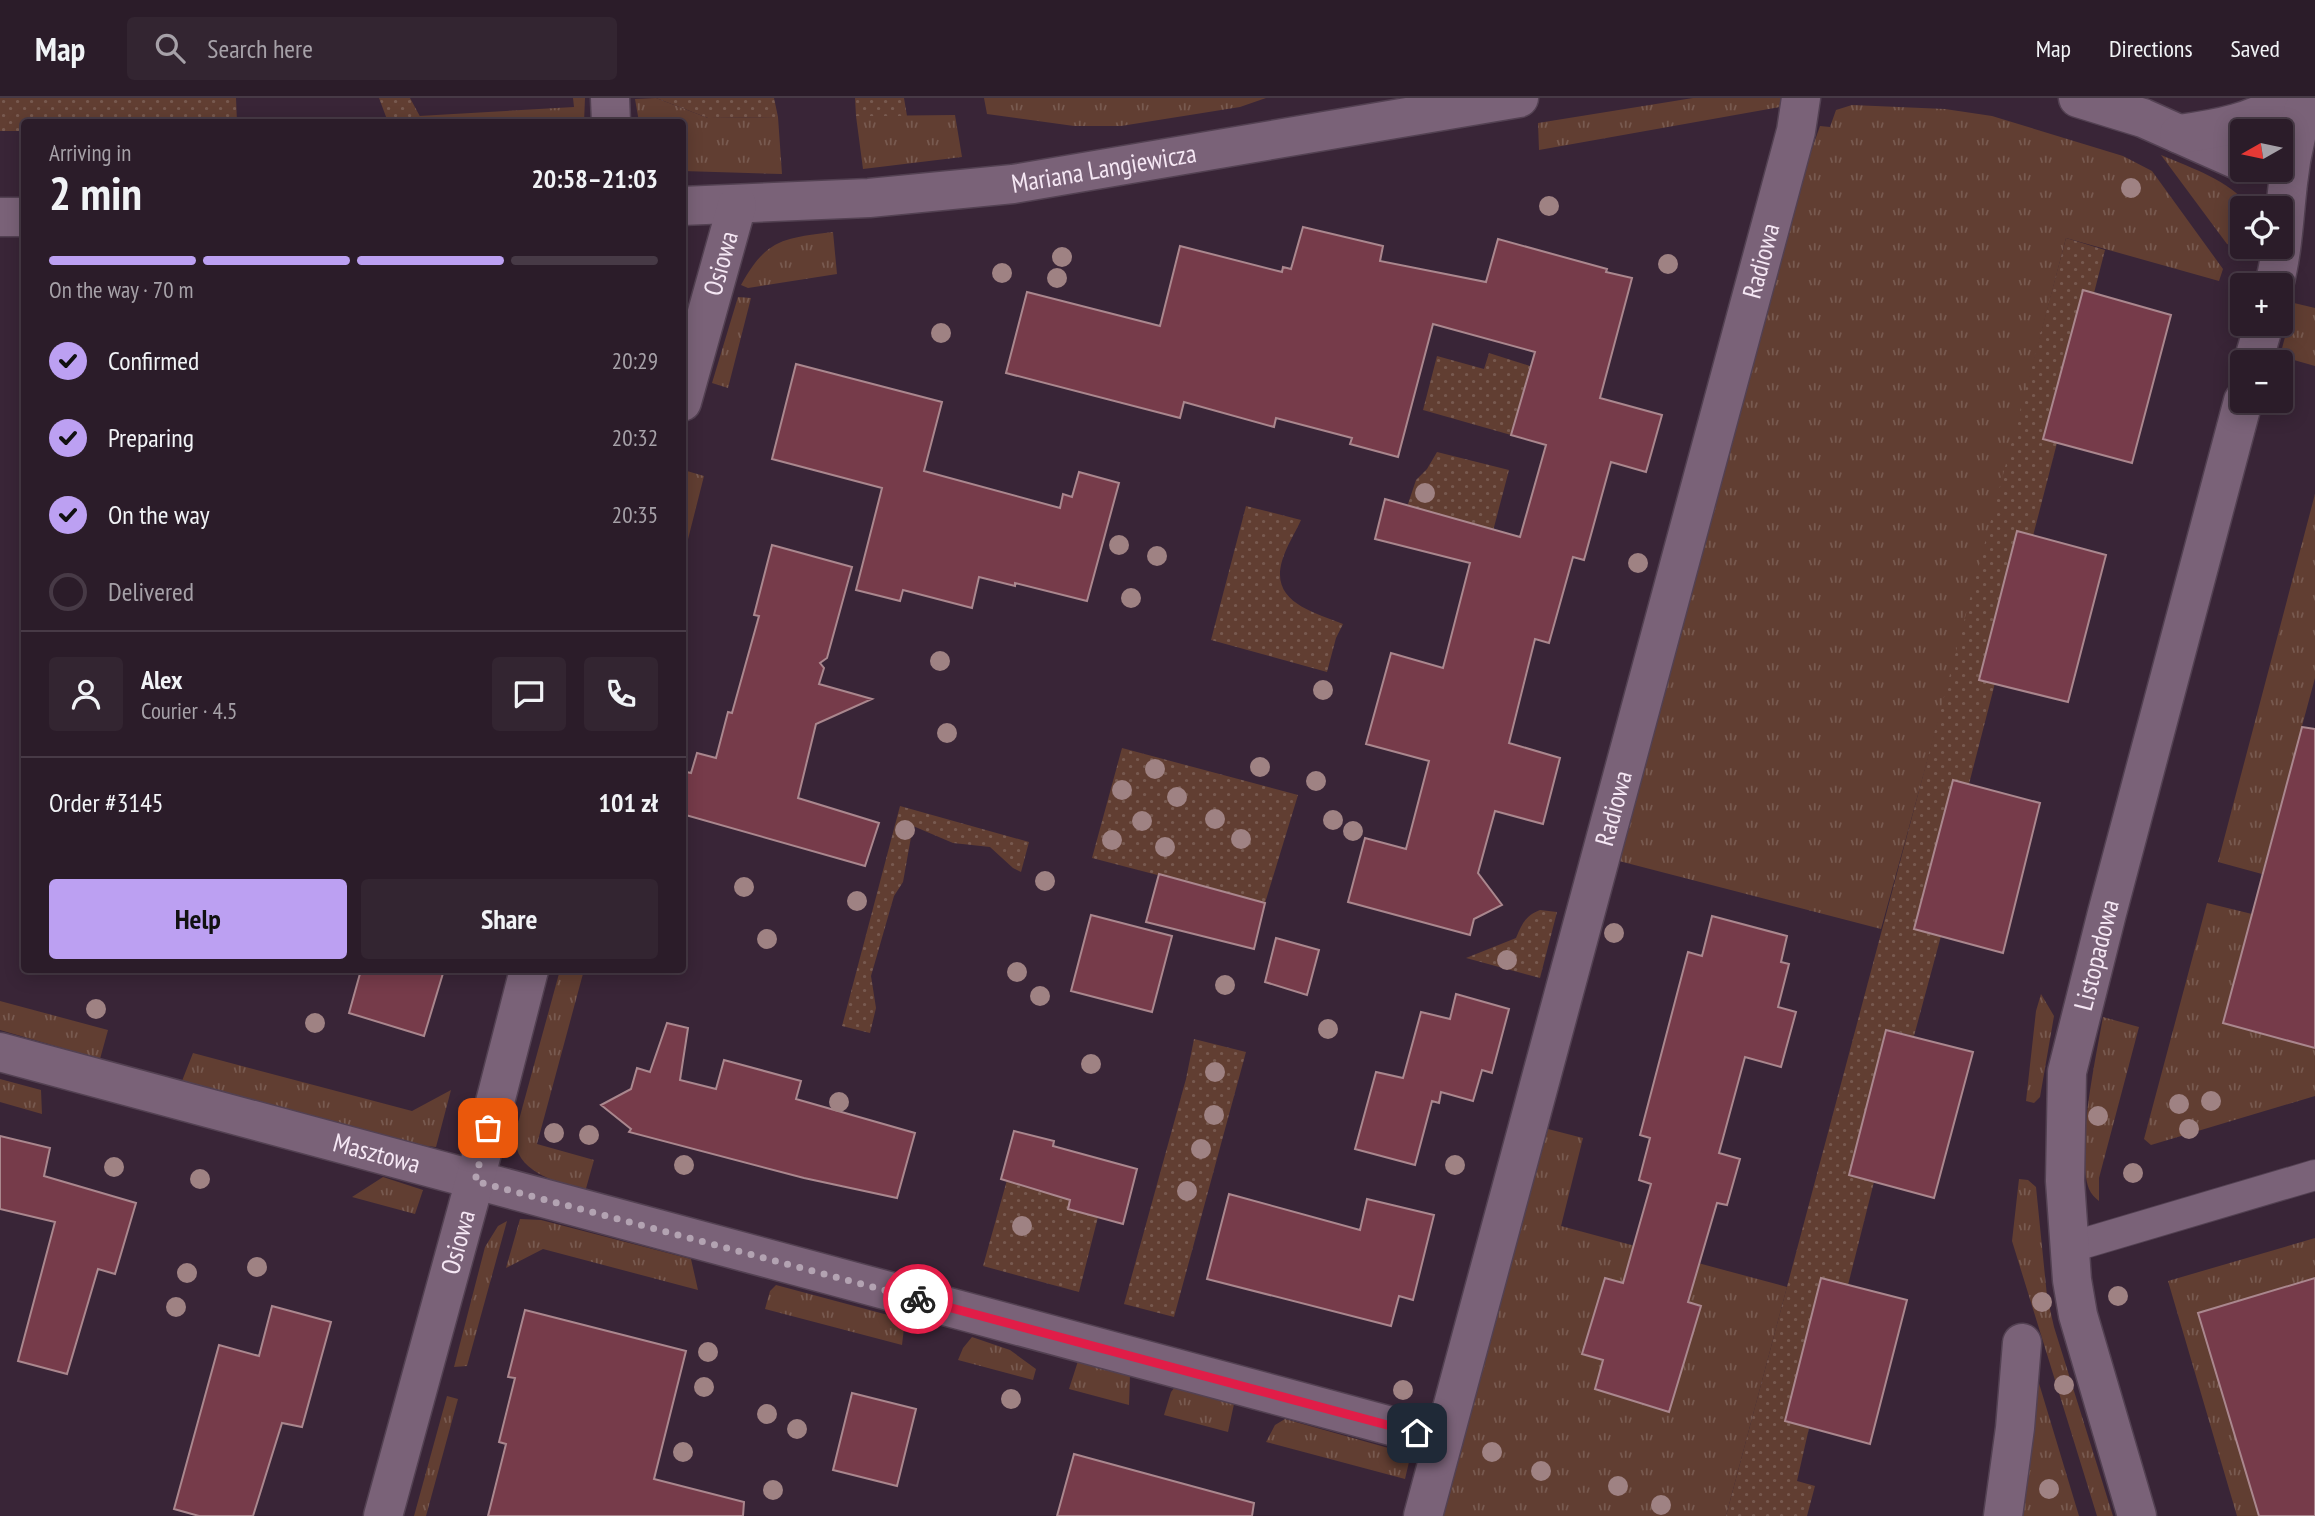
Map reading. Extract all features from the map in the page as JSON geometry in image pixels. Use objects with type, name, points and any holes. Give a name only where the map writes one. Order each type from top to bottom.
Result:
[{"type":"street","points":[[610,98],[611,119]]},
{"type":"street","name":"Mariana Langiewicza","points":[[686,206],[869,198],[1013,184],[1517,98]]},
{"type":"street","name":"Radiowa","points":[[1423,1516],[1797,131],[1801,98]]},
{"type":"street","points":[[2078,98],[2143,118],[2230,157]]},
{"type":"street","points":[[2179,134],[2216,129],[2252,118],[2289,98]]},
{"type":"street","points":[[2293,151],[2298,125],[2308,98]]},
{"type":"street","points":[[2277,273],[2284,240],[2287,182]]},
{"type":"street","name":"Osiowa","points":[[686,388],[737,205]]},
{"type":"street","points":[[0,217],[21,217]]},
{"type":"street","name":"Listopadowa","points":[[2137,1516],[2078,1315],[2068,1248],[2065,1181],[2067,1073],[2240,413]]},
{"type":"street","name":"Osiowa","points":[[383,1516],[475,1181],[528,973]]},
{"type":"street","name":"Masztowa","points":[[0,1052],[1443,1440]]},
{"type":"street","points":[[2003,1516],[2015,1428],[2022,1343]]},
{"type":"lane","points":[[2068,1248],[2315,1175]]},
{"type":"green space","points":[[0,98],[236,98],[237,119],[21,119],[21,131],[0,131]]},
{"type":"green space","points":[[379,98],[410,98],[421,119],[387,119]]},
{"type":"green space","points":[[573,98],[585,98],[584,119],[421,119],[419,116],[574,107]]},
{"type":"green space","points":[[656,98],[708,118],[778,117],[782,174],[686,171],[686,119],[638,119],[635,99]]},
{"type":"green space","points":[[656,98],[774,98],[778,117],[708,118]]},
{"type":"green space","points":[[855,98],[904,98],[907,116],[856,116]]},
{"type":"green space","points":[[984,98],[1266,98],[1240,107],[1121,126],[1074,126],[987,114]]},
{"type":"green space","points":[[1693,98],[1788,98],[1791,105],[1539,150],[1538,123]]},
{"type":"green space","points":[[1852,105],[1945,109],[1992,116],[2123,156],[2152,171],[2223,269],[2219,281],[2066,238],[1972,598],[1881,929],[1619,861],[1809,157],[1820,126],[1830,127],[1836,110]]},
{"type":"green space","points":[[955,115],[962,157],[863,169],[856,116]]},
{"type":"green space","points":[[2161,155],[2221,182],[2240,196],[2230,196],[2230,245]]},
{"type":"green space","points":[[833,232],[837,274],[748,288],[741,285],[759,258],[778,244],[801,236]]},
{"type":"green space","points":[[2066,238],[2105,250],[2094,293],[2083,291],[2043,439],[2057,443],[1969,784],[1953,781],[1914,929],[1941,936],[1914,1036],[1886,1029],[1849,1174],[1874,1182],[1848,1285],[1821,1278],[1785,1421],[1809,1428],[1797,1481],[1815,1486],[1807,1516],[1726,1516]]},
{"type":"green space","points":[[738,297],[751,298],[728,388],[712,383]]},
{"type":"green space","points":[[2294,303],[2315,308],[2315,366],[2293,360],[2293,350],[2282,350],[2285,336],[2293,336]]},
{"type":"green space","points":[[1489,353],[1530,366],[1511,435],[1423,410],[1437,356],[1484,369]]},
{"type":"green space","points":[[1437,452],[1509,470],[1493,531],[1407,507],[1416,480],[1427,469]]},
{"type":"green space","points":[[687,471],[704,476],[686,547]]},
{"type":"green space","points":[[2315,494],[2315,678],[2262,874],[2218,862]]},
{"type":"green space","points":[[1246,506],[1301,520],[1282,561],[1280,575],[1288,596],[1297,603],[1307,610],[1343,624],[1336,638],[1327,672],[1211,640]]},
{"type":"green space","points":[[1122,748],[1298,795],[1265,903],[1092,858]]},
{"type":"green space","points":[[900,806],[1029,842],[1021,872],[990,847],[953,843],[913,826],[903,882],[894,896],[871,976],[876,1008],[870,1033],[842,1026]]},
{"type":"green space","points":[[2207,903],[2252,914],[2223,1023],[2315,1048],[2315,1096],[2151,1145],[2144,1139]]},
{"type":"green space","points":[[1540,910],[1557,912],[1540,978],[1466,958],[1516,938],[1525,921]]},
{"type":"green space","points":[[559,973],[583,973],[537,1144],[594,1160],[585,1192],[533,1170],[519,1154],[517,1127]]},
{"type":"green space","points":[[2041,994],[2054,1016],[2040,1097],[2034,1103],[2026,1101],[2036,1011]]},
{"type":"green space","points":[[0,1001],[108,1030],[100,1059],[0,1030]]},
{"type":"green space","points":[[2103,1017],[2139,1027],[2099,1178],[2099,1201],[2089,1189],[2084,1152],[2088,1104]]},
{"type":"green space","points":[[1194,1039],[1246,1052],[1174,1317],[1124,1304],[1186,1079]]},
{"type":"green space","points":[[193,1053],[412,1111],[451,1090],[436,1147],[418,1145],[182,1081]]},
{"type":"green space","points":[[0,1079],[41,1090],[42,1114],[0,1102]]},
{"type":"green space","points":[[1548,1129],[1583,1138],[1561,1226],[1787,1287],[1726,1516],[1441,1516]]},
{"type":"green space","points":[[383,1177],[423,1190],[415,1214],[352,1197]]},
{"type":"green space","points":[[2019,1179],[2028,1180],[2036,1187],[2047,1296],[2054,1327],[2113,1516],[2097,1516],[2012,1241]]},
{"type":"green space","points":[[1007,1180],[1070,1200],[1068,1209],[1098,1217],[1079,1292],[983,1266]]},
{"type":"green space","points":[[520,1219],[541,1220],[691,1259],[698,1290],[543,1249],[506,1268]]},
{"type":"green space","points":[[507,1221],[467,1366],[454,1367],[485,1247],[498,1226]]},
{"type":"green space","points":[[2315,1238],[2315,1278],[2198,1313],[2259,1516],[2237,1516],[2168,1281]]},
{"type":"green space","points":[[776,1285],[903,1319],[902,1345],[765,1309],[770,1291]]},
{"type":"green space","points":[[972,1337],[1010,1350],[1036,1369],[1033,1380],[958,1360]]},
{"type":"green space","points":[[1078,1361],[1130,1375],[1129,1405],[1069,1389]]},
{"type":"green space","points":[[2038,1380],[2079,1516],[2023,1516]]},
{"type":"green space","points":[[1175,1387],[1234,1404],[1228,1432],[1164,1415]]},
{"type":"green space","points":[[447,1396],[458,1399],[426,1516],[414,1516]]},
{"type":"green space","points":[[1285,1419],[1392,1449],[1409,1462],[1405,1479],[1266,1442],[1275,1425]]},
{"type":"building","points":[[1303,227],[1383,246],[1380,261],[1486,282],[1498,239],[1632,278],[1600,398],[1662,415],[1646,472],[1611,462],[1584,560],[1573,557],[1549,643],[1535,639],[1509,743],[1560,758],[1543,824],[1495,811],[1478,873],[1502,905],[1474,919],[1470,935],[1348,902],[1365,838],[1406,849],[1429,761],[1366,744],[1391,653],[1443,668],[1470,563],[1375,539],[1385,499],[1520,537],[1546,445],[1511,435],[1535,352],[1433,324],[1398,457],[1350,444],[1352,438],[1276,418],[1274,427],[1184,402],[1180,418],[1006,373],[1027,292],[1160,326],[1180,246],[1282,272],[1283,267],[1291,269]]},
{"type":"building","points":[[2083,290],[2171,315],[2132,463],[2043,439]]},
{"type":"building","points":[[796,364],[942,402],[924,471],[1060,508],[1063,494],[1072,497],[1079,472],[1119,483],[1087,601],[979,577],[972,608],[903,590],[900,601],[856,590],[882,488],[772,459]]},
{"type":"building","points":[[2017,531],[2106,555],[2068,702],[1979,680]]},
{"type":"building","points":[[772,545],[852,567],[827,658],[820,663],[824,668],[819,684],[872,699],[816,724],[798,798],[879,823],[865,866],[686,815],[686,772],[691,773],[697,753],[716,758],[728,712],[732,713],[759,616],[754,615]]},
{"type":"building","points":[[2302,727],[2315,729],[2315,1048],[2223,1023]]},
{"type":"building","points":[[1953,780],[2040,803],[2003,953],[1914,929]]},
{"type":"building","points":[[1159,874],[1265,903],[1254,949],[1146,922]]},
{"type":"building","points":[[1091,915],[1172,936],[1152,1012],[1071,991]]},
{"type":"building","points":[[1712,916],[1787,936],[1781,962],[1789,964],[1778,1007],[1796,1012],[1781,1067],[1745,1057],[1719,1153],[1740,1159],[1727,1205],[1717,1203],[1688,1302],[1701,1306],[1669,1412],[1595,1389],[1603,1360],[1582,1354],[1605,1278],[1623,1283],[1651,1184],[1639,1180],[1650,1138],[1640,1135],[1688,952],[1702,956]]},
{"type":"building","points":[[1276,938],[1319,950],[1307,995],[1265,982]]},
{"type":"building","points":[[360,973],[443,973],[424,1036],[349,1013]]},
{"type":"building","points":[[1456,994],[1509,1009],[1492,1073],[1482,1070],[1473,1101],[1441,1092],[1439,1103],[1432,1101],[1415,1165],[1355,1149],[1376,1072],[1403,1078],[1421,1012],[1450,1019]]},
{"type":"building","points":[[667,1023],[688,1028],[680,1080],[716,1089],[724,1060],[801,1081],[796,1099],[915,1133],[897,1198],[804,1178],[629,1132],[631,1129],[601,1105],[631,1089],[637,1068],[650,1072]]},
{"type":"building","points":[[1886,1030],[1973,1052],[1934,1198],[1849,1175]]},
{"type":"building","points":[[1014,1131],[1054,1141],[1053,1146],[1137,1169],[1123,1224],[1068,1209],[1070,1200],[1001,1179]]},
{"type":"building","points":[[0,1136],[50,1148],[44,1176],[136,1203],[115,1274],[98,1269],[67,1374],[18,1361],[55,1222],[0,1209]]},
{"type":"building","points":[[1229,1194],[1360,1230],[1367,1199],[1434,1215],[1413,1300],[1399,1296],[1391,1326],[1207,1279]]},
{"type":"building","points":[[1821,1278],[1907,1300],[1870,1444],[1785,1421]]},
{"type":"building","points":[[2315,1278],[2315,1516],[2259,1516],[2198,1313]]},
{"type":"building","points":[[272,1306],[331,1322],[302,1427],[282,1423],[253,1516],[199,1516],[174,1509],[219,1345],[259,1356]]},
{"type":"building","points":[[525,1310],[686,1351],[654,1479],[744,1502],[743,1516],[488,1516],[506,1444],[499,1442],[515,1378],[508,1377]]},
{"type":"building","points":[[852,1393],[916,1409],[897,1486],[833,1470]]},
{"type":"building","points":[[1074,1454],[1254,1503],[1252,1516],[1057,1516]]},
{"type":"way so far","points":[[488,1128],[475,1181],[918,1299]]},
{"type":"route","points":[[918,1299],[1417,1433]]}]
